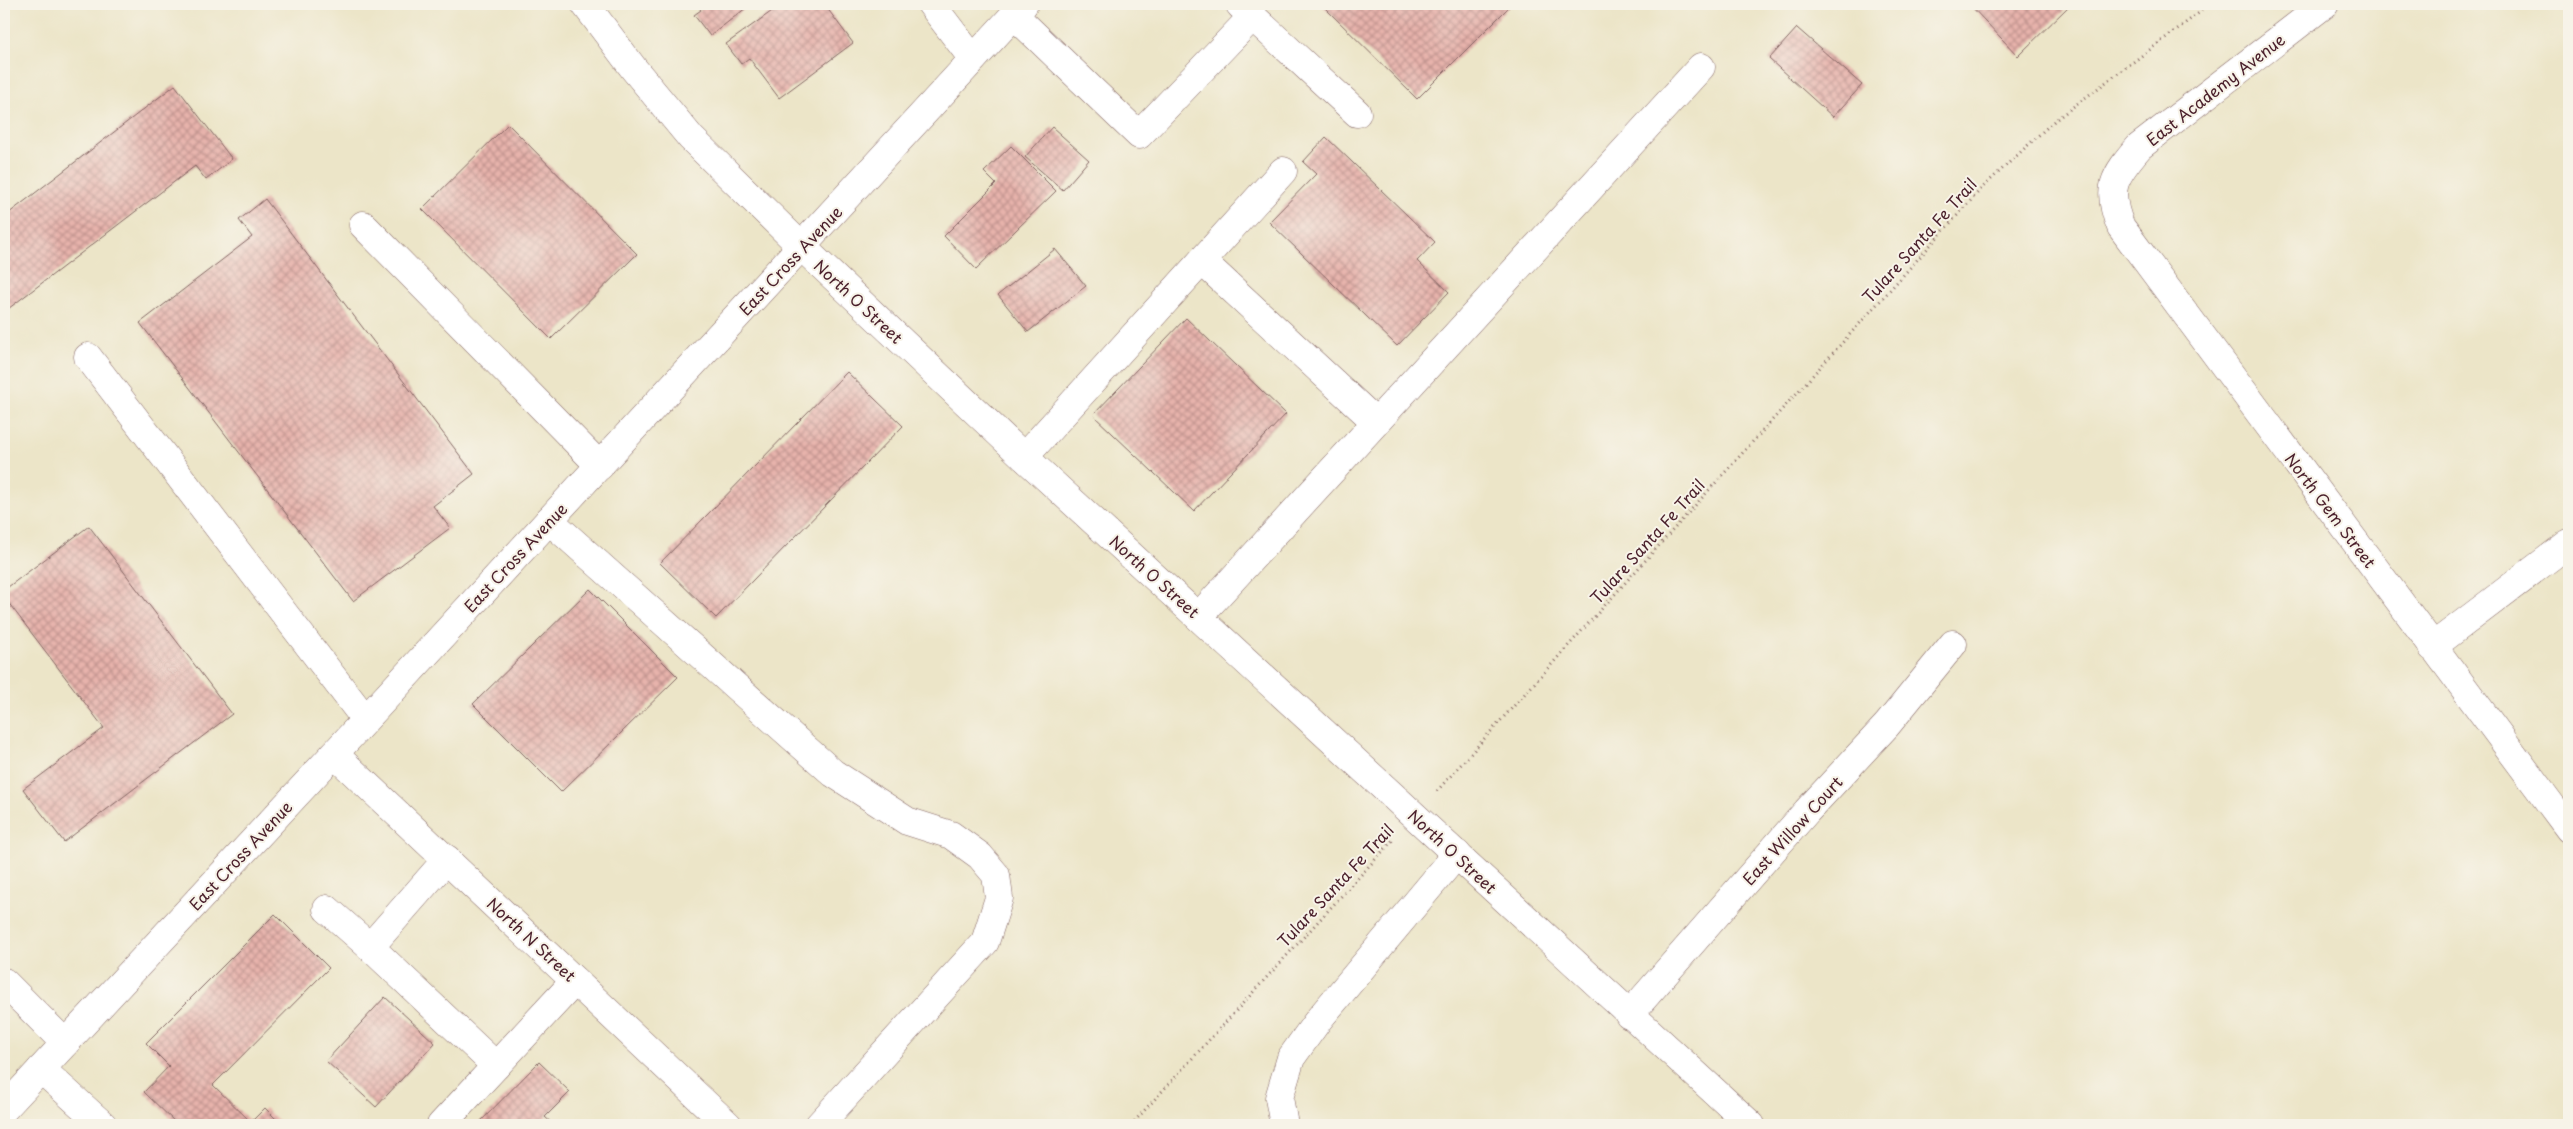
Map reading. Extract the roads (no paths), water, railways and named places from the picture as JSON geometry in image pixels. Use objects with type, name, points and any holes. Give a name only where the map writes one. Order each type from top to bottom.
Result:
[{"type":"street","name":"North O Street","points":[[585,4],[634,70],[691,138],[802,247],[1024,457],[1457,854],[1629,1016],[1751,1125]]},
{"type":"street","points":[[931,4],[973,59]]},
{"type":"street","name":"East Academy Avenue","points":[[2114,183],[2124,165],[2139,147],[2325,4]]},
{"type":"street","name":"East Cross Avenue","points":[[4,1109],[600,466],[1019,9]]},
{"type":"street","points":[[1019,9],[1139,136],[1246,10],[1357,113]]},
{"type":"street","points":[[1199,616],[1701,67]]},
{"type":"street","points":[[1024,457],[1283,171]]},
{"type":"street","name":"North Gem Street","points":[[2114,183],[2112,206],[2120,227],[2569,829]]},
{"type":"street","points":[[363,226],[600,466]]},
{"type":"street","points":[[1202,261],[1376,422]]},
{"type":"street","points":[[88,357],[366,719]]},
{"type":"street","points":[[549,520],[832,773],[907,821],[951,835],[980,856],[996,875],[998,898],[985,942],[818,1125]]},
{"type":"street","points":[[2432,647],[2569,543]]},
{"type":"street","name":"East Willow Court","points":[[1629,1016],[1807,811],[1887,725],[1954,644]]},
{"type":"street","name":"North N Street","points":[[334,754],[728,1125]]},
{"type":"street","points":[[1284,1125],[1279,1098],[1291,1058],[1318,1019],[1457,854]]},
{"type":"street","points":[[378,956],[447,859]]},
{"type":"street","points":[[327,909],[496,1066]]},
{"type":"street","points":[[441,1125],[576,981]]},
{"type":"street","points":[[4,982],[65,1043]]},
{"type":"street","points":[[41,1069],[103,1125]]}]
